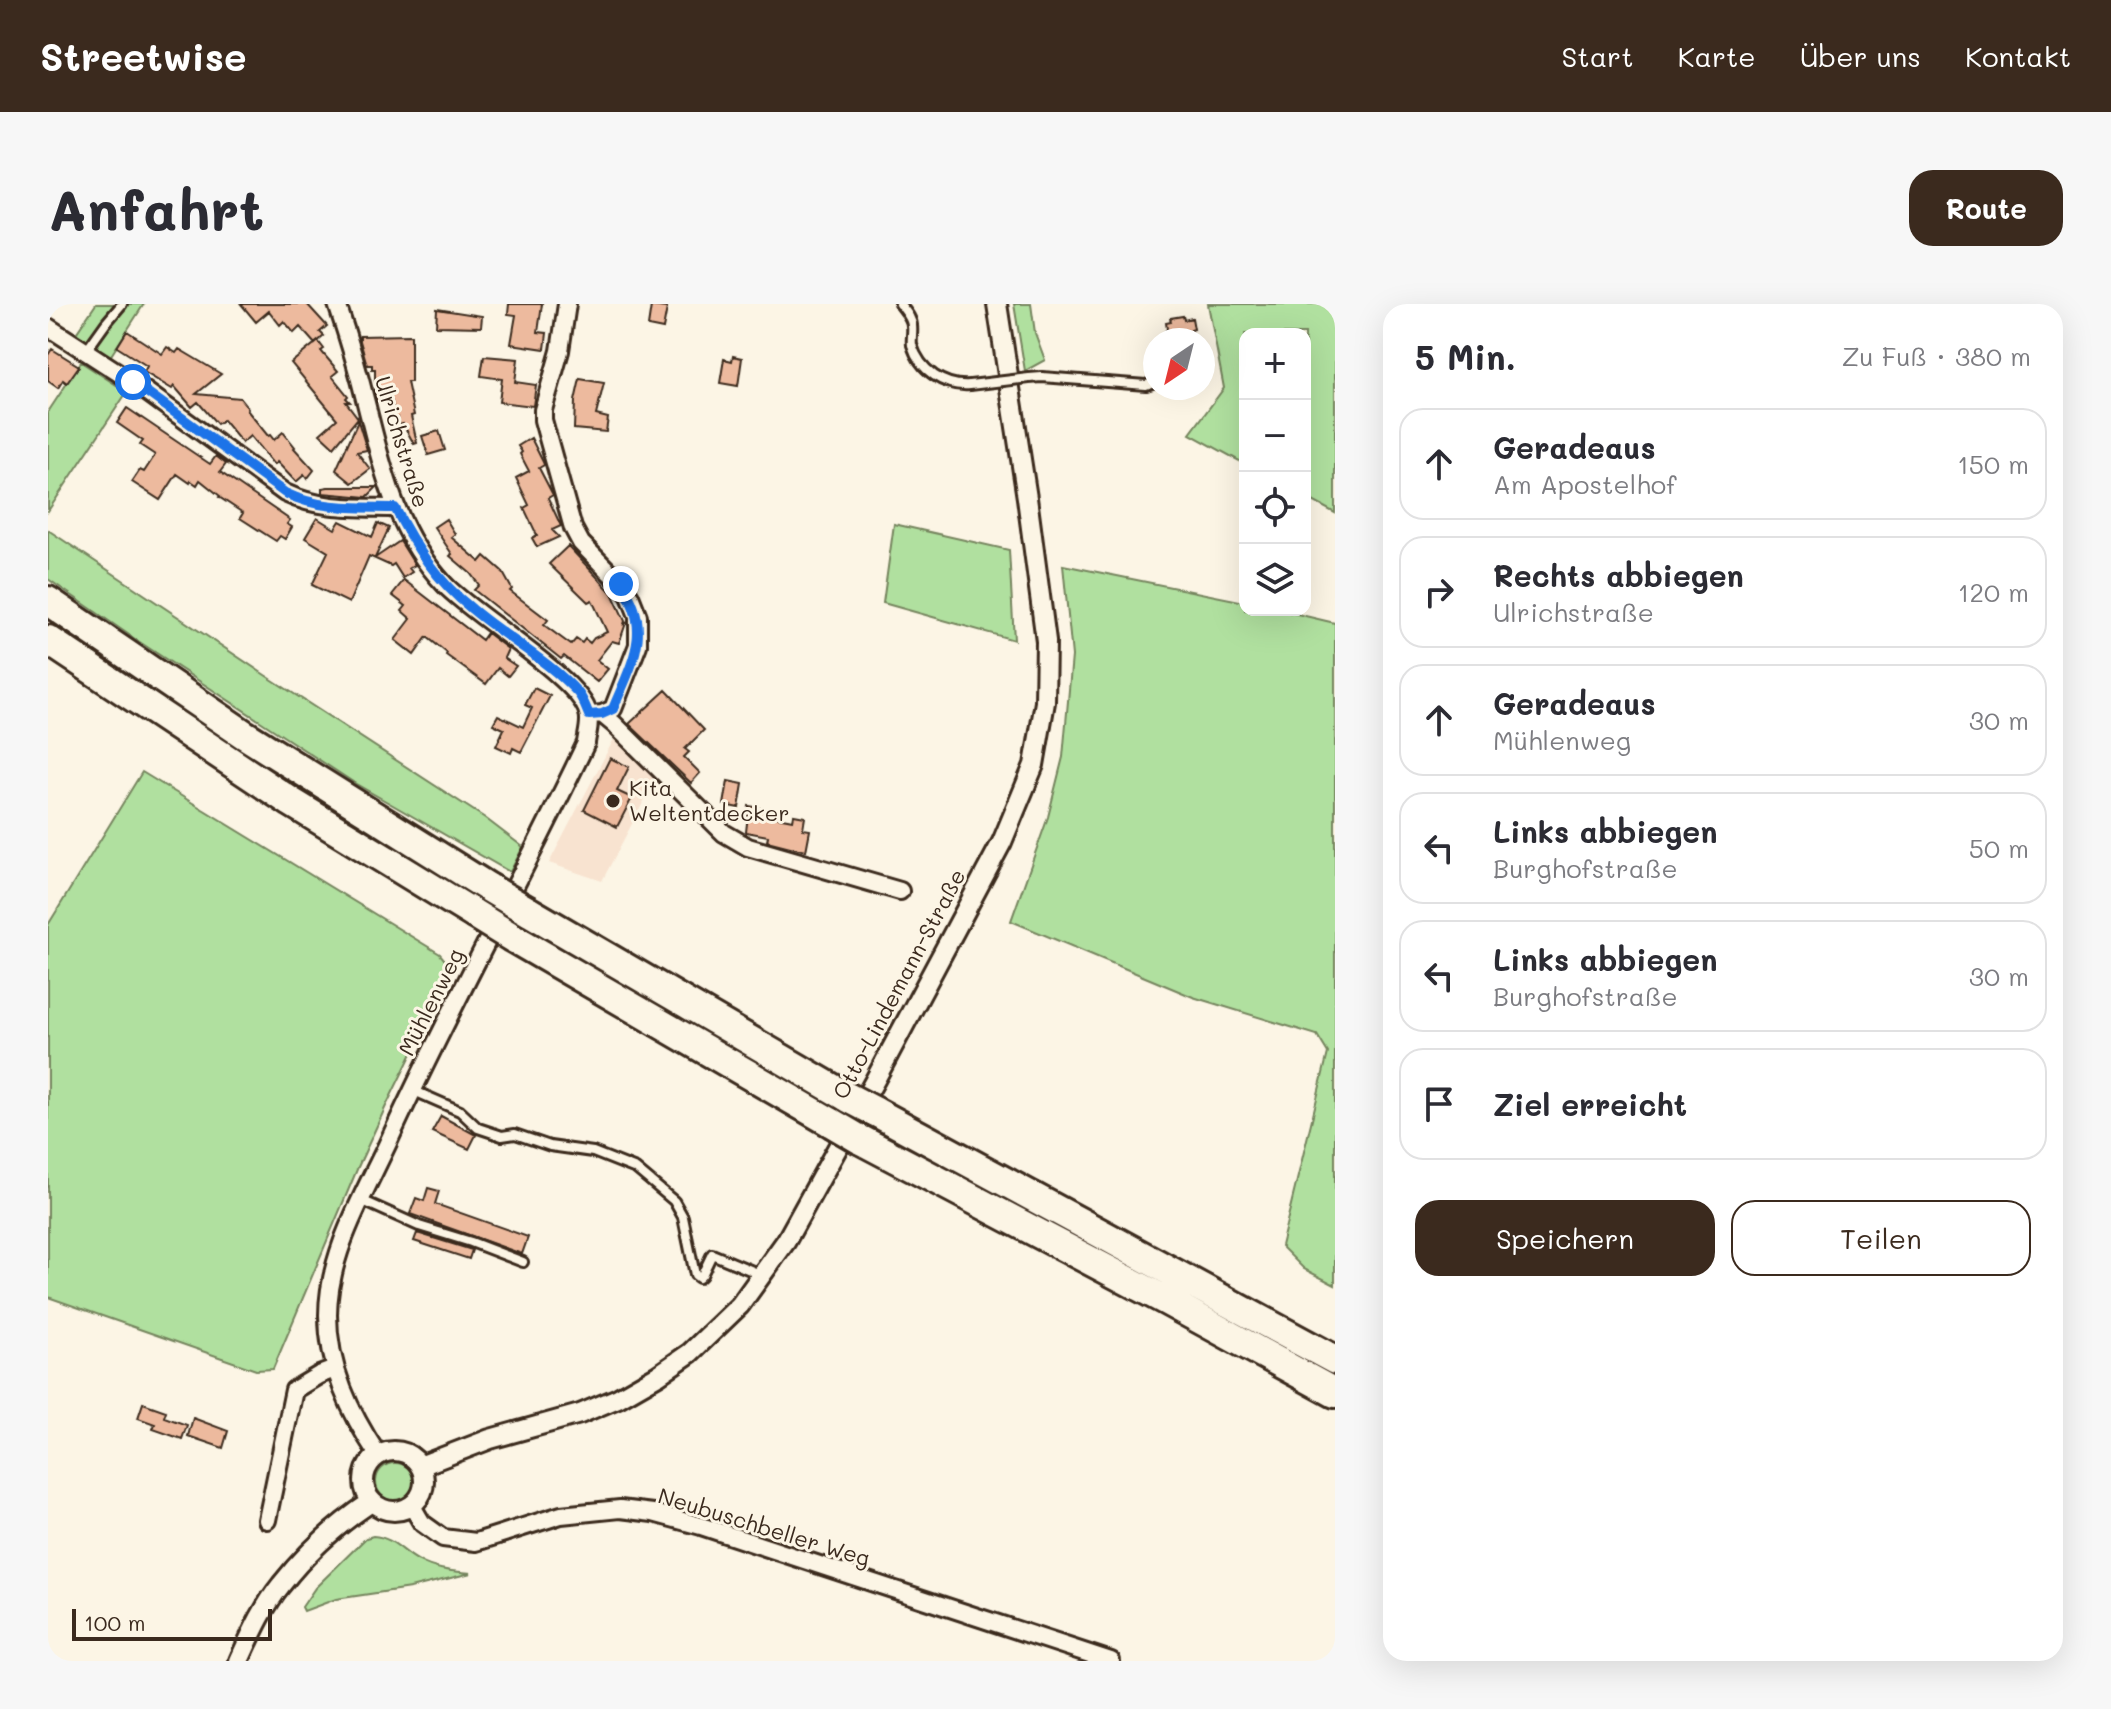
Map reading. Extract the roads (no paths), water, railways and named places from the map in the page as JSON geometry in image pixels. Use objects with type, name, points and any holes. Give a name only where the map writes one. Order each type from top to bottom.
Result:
[{"type":"highway","points":[[48,601],[245,735],[489,888],[861,1104],[1335,1360]]},
{"type":"highway","points":[[48,640],[291,802],[513,938],[861,1140],[1151,1292],[1335,1393]]},
{"type":"street","name":"Ulrichstraße","points":[[337,304],[395,508],[426,563],[472,609],[556,673],[595,715]]},
{"type":"street","points":[[567,304],[560,351],[543,420],[573,528],[581,543],[630,596],[638,616],[639,636],[633,661],[613,709],[595,715],[735,841],[900,891]]},
{"type":"street","name":"Otto-Lindemann-Straße","points":[[420,1466],[490,1439],[580,1414],[618,1398],[690,1353],[740,1305],[786,1241],[1002,842],[1034,765],[1045,702],[1046,641],[997,304]]},
{"type":"street","points":[[48,327],[133,382],[285,493],[321,506],[395,508]]},
{"type":"street","name":"Mühlenweg","points":[[378,1455],[355,1417],[335,1369],[328,1313],[332,1278],[346,1234],[412,1090],[586,743],[595,715]]},
{"type":"street","points":[[267,1520],[294,1390],[335,1369]]},
{"type":"street","points":[[397,1451],[406,1454],[420,1466],[424,1483],[418,1500],[412,1506],[404,1510],[386,1511],[371,1502],[364,1486],[364,1477],[371,1461],[378,1455],[397,1451]]},
{"type":"street","points":[[239,1661],[280,1586],[324,1538],[371,1502]]},
{"type":"street","name":"Neubuschbeller Weg","points":[[412,1506],[422,1523],[443,1538],[476,1542],[561,1515],[620,1509],[653,1513],[1111,1661]]},
{"type":"lane","points":[[86,351],[122,304]]},
{"type":"lane","points":[[900,304],[913,322],[912,343],[923,366],[941,381],[955,386],[1042,377],[1143,385]]},
{"type":"lane","points":[[412,1090],[460,1111],[478,1128],[502,1136],[515,1134],[550,1146],[593,1152],[636,1169],[674,1201],[683,1217],[695,1275],[699,1278],[702,1275],[712,1254],[763,1276]]},
{"type":"lane","points":[[361,1200],[419,1226],[523,1262]]},
{"type":"place","name":"Kita Weltentdecker","points":[[613,801]]}]
